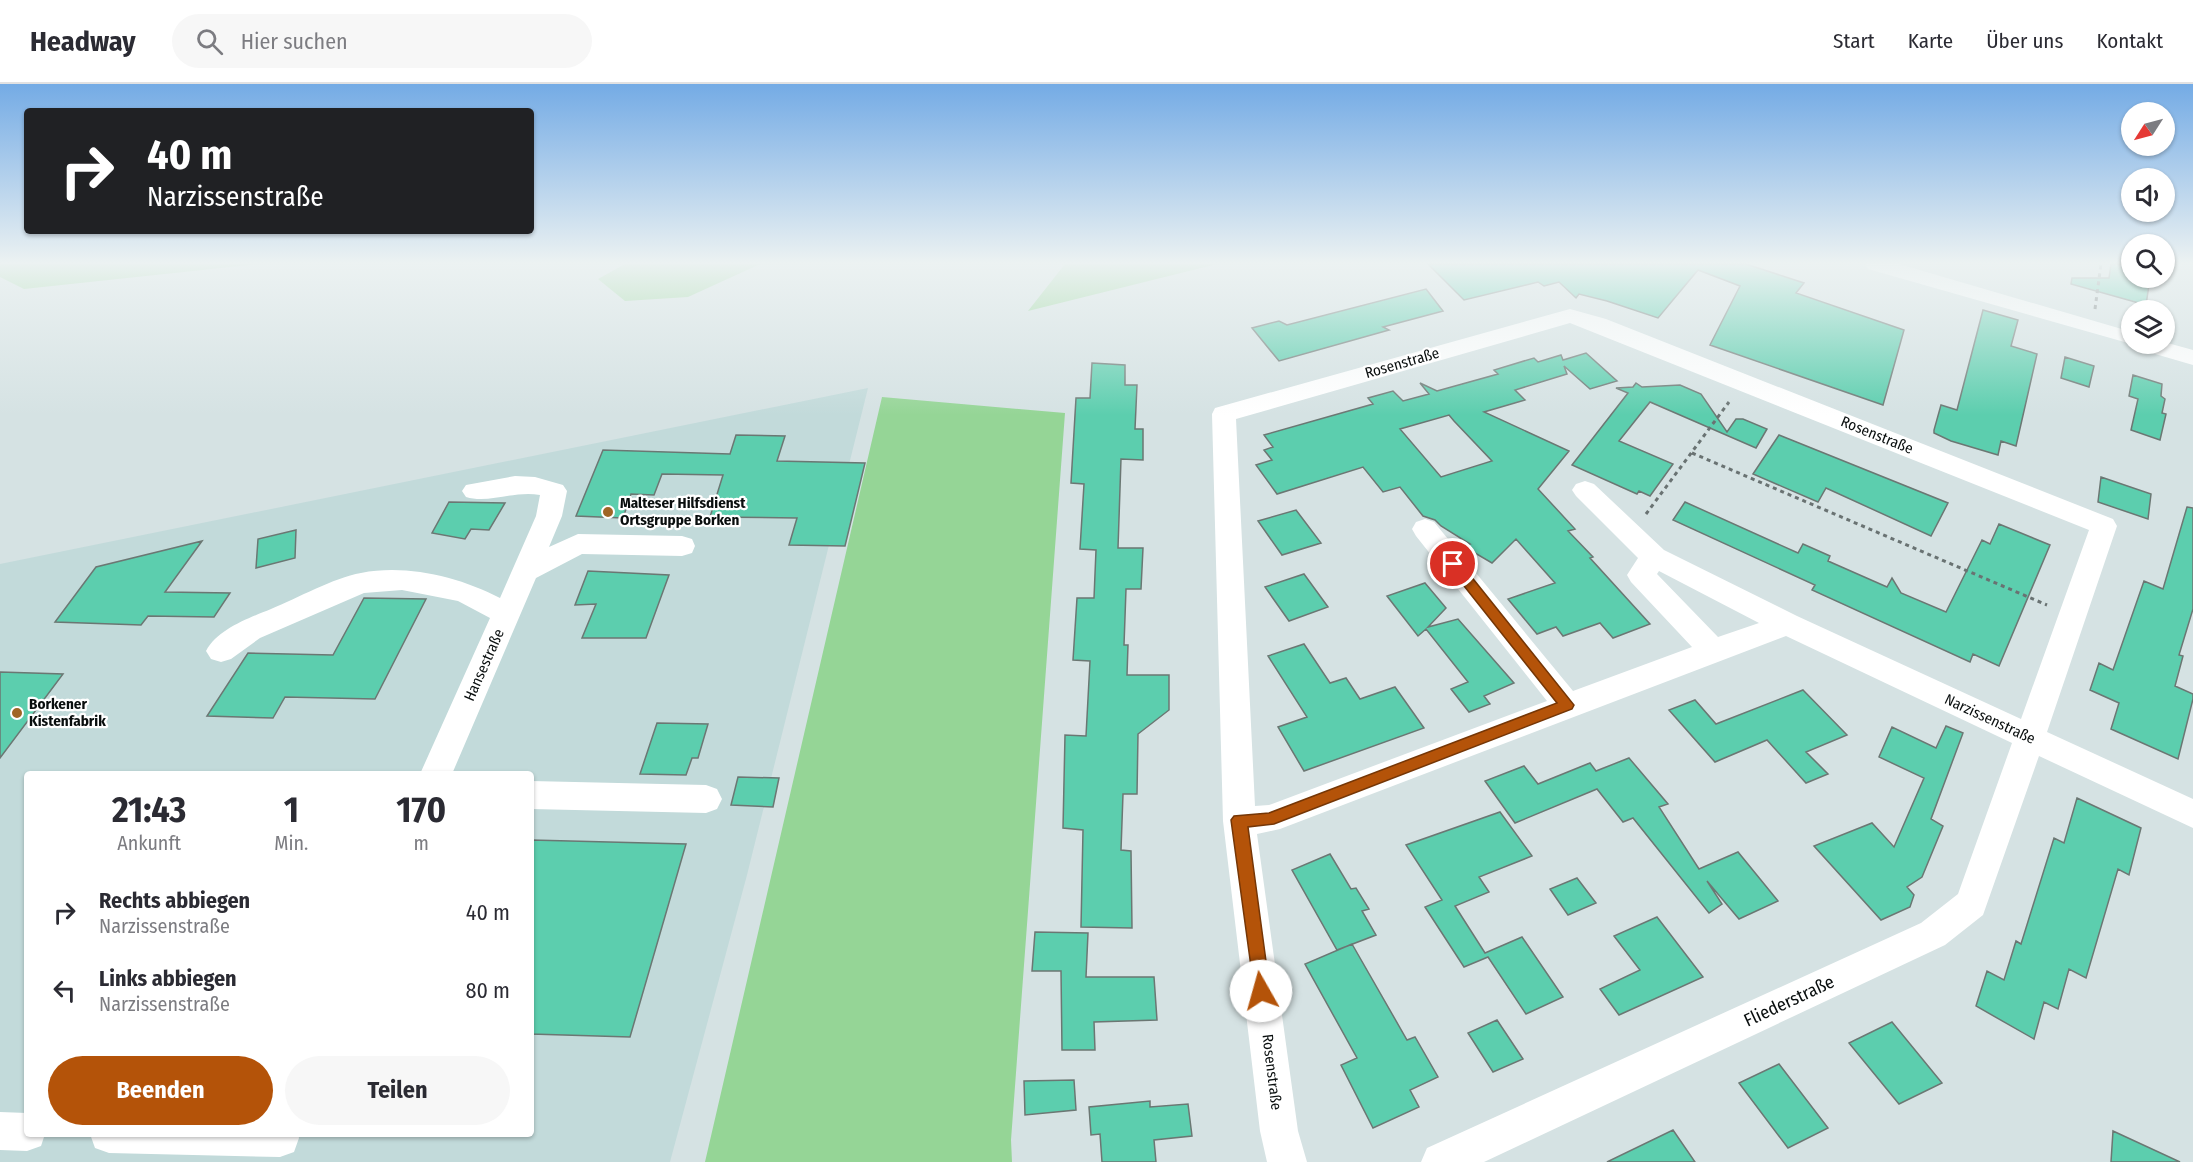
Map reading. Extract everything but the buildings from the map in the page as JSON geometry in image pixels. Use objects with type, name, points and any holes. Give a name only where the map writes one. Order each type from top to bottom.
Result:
[{"type":"street","points":[[2046,314],[2121,336]]},
{"type":"street","name":"Rosenstraße","points":[[1287,1162],[1279,1131],[1239,820],[1224,414],[1570,316],[1598,324],[2104,526],[2029,738]]},
{"type":"street","points":[[2175,353],[2193,358]]},
{"type":"street","name":"Hansestraße","points":[[437,771],[549,516],[554,491],[543,486],[523,486],[474,491]]},
{"type":"street","name":"Narzissenstraße","points":[[1585,490],[1654,557],[1787,624],[2193,814]]},
{"type":"street","points":[[1425,529],[1567,705]]},
{"type":"street","points":[[529,563],[578,544],[682,546]]},
{"type":"street","points":[[1654,557],[1641,575],[1713,651]]},
{"type":"street","points":[[221,651],[250,630],[361,583],[402,580],[464,592],[507,614]]},
{"type":"street","points":[[1239,820],[1269,819],[1787,624]]},
{"type":"street","name":"Fliederstraße","points":[[1441,1162],[1933,934],[1971,904],[2029,738]]},
{"type":"street","points":[[534,795],[706,799]]},
{"type":"street","points":[[0,1131],[24,1132]]},
{"type":"street","points":[[155,1137],[277,1145]]},
{"type":"path","points":[[2092,328],[2094,314]]},
{"type":"path","points":[[1632,534],[1744,382]]},
{"type":"path","points":[[1692,453],[2073,616]]},
{"type":"shaded area","points":[[868,388],[747,875],[670,1162],[0,1162],[0,564]]},
{"type":"green space","points":[[882,397],[1065,413],[1011,1140],[1012,1162],[705,1162]]},
{"type":"place","name":"Malteser Hilfsdienst Ortsgruppe Borken","points":[[608,512]]},
{"type":"place","name":"Borkener Kistenfabrik","points":[[17,713]]},
{"type":"route","points":[[1261,991],[1239,820],[1269,819],[1567,705],[1453,564]]}]
